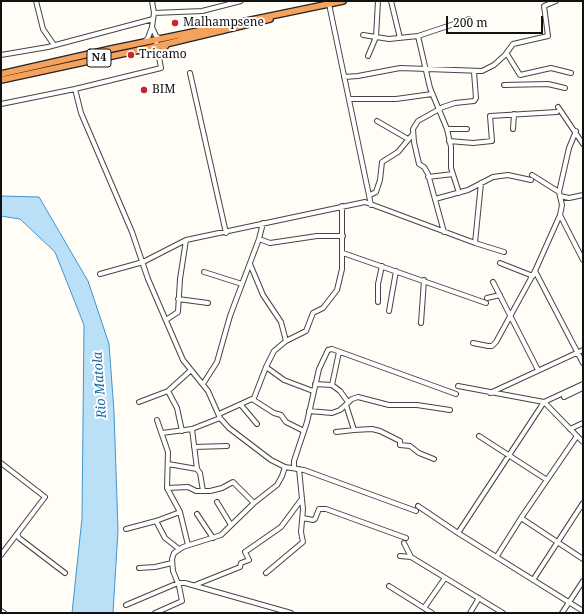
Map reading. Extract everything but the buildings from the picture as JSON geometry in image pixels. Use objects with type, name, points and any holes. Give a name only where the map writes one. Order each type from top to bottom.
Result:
[{"type":"highway","name":"N4","points":[[1,80],[47,66],[144,43],[165,42],[268,20],[327,2],[341,1]]},
{"type":"highway","points":[[149,48],[159,56],[165,42]]},
{"type":"highway","name":"N4","points":[[1,74],[149,48],[156,43]]},
{"type":"street","points":[[36,1],[43,29],[54,45]]},
{"type":"street","points":[[144,43],[148,38],[152,26],[154,13],[152,1]]},
{"type":"street","points":[[154,13],[202,11],[241,1]]},
{"type":"street","points":[[368,56],[376,37],[378,1]]},
{"type":"street","points":[[391,1],[400,38]]},
{"type":"street","points":[[344,77],[358,76],[400,68],[454,69],[474,72],[482,71],[494,65],[507,54],[513,44],[548,36],[544,6],[556,1]]},
{"type":"street","points":[[327,2],[350,99],[371,204]]},
{"type":"street","points":[[1,55],[54,45],[153,19]]},
{"type":"street","points":[[364,35],[400,38],[418,36],[469,19]]},
{"type":"street","points":[[152,26],[156,36],[165,42]]},
{"type":"street","points":[[418,36],[432,94],[447,128],[452,174],[459,193]]},
{"type":"street","points":[[1,104],[75,89],[161,68],[156,43]]},
{"type":"street","points":[[507,54],[520,75],[551,68],[571,74]]},
{"type":"street","points":[[444,232],[428,177],[424,168],[419,164],[413,129],[418,121],[439,109],[455,103],[474,101],[476,98],[474,72]]},
{"type":"street","points":[[190,73],[226,233]]},
{"type":"street","points":[[504,85],[548,84],[566,88]]},
{"type":"street","points":[[75,89],[81,113],[98,150],[143,262],[148,279],[183,360],[190,371],[203,384],[220,416],[244,440],[271,460],[285,467],[299,469],[416,511]]},
{"type":"street","points":[[350,99],[396,99],[432,94]]},
{"type":"street","points":[[449,141],[473,143],[492,141],[490,116],[558,110],[576,131],[583,144]]},
{"type":"street","points":[[513,129],[514,114]]},
{"type":"street","points":[[377,121],[408,140]]},
{"type":"street","points":[[447,128],[467,129]]},
{"type":"street","points":[[473,343],[492,346],[533,276],[560,215],[562,205],[560,194],[569,148],[576,131]]},
{"type":"street","points":[[370,195],[376,192],[380,180],[382,162],[398,152],[413,133]]},
{"type":"street","points":[[428,177],[452,174]]},
{"type":"street","points":[[435,199],[459,193],[493,177],[508,174],[532,178],[569,198]]},
{"type":"street","points":[[475,243],[481,183]]},
{"type":"street","points":[[562,205],[569,198],[583,195]]},
{"type":"street","points":[[100,274],[143,262],[186,240],[226,233],[262,223],[365,202],[444,232],[504,252]]},
{"type":"street","points":[[162,433],[192,429],[252,399],[274,351],[286,341],[306,331],[313,313],[324,308],[337,290],[342,269],[343,253],[342,206]]},
{"type":"street","points":[[560,215],[583,260]]},
{"type":"street","points":[[203,384],[217,362],[230,316],[259,239],[262,223]]},
{"type":"street","points":[[259,239],[270,243],[317,236],[343,236]]},
{"type":"street","points":[[166,320],[178,312],[178,299],[186,240]]},
{"type":"street","points":[[343,253],[487,300],[500,295]]},
{"type":"street","points":[[500,263],[533,276]]},
{"type":"street","points":[[250,264],[263,295],[281,322],[286,341]]},
{"type":"street","points":[[378,302],[378,284],[382,266]]},
{"type":"street","points":[[389,311],[396,271]]},
{"type":"street","points":[[535,271],[583,363]]},
{"type":"street","points":[[204,272],[242,284]]},
{"type":"street","points":[[421,324],[424,280]]},
{"type":"street","points":[[493,282],[538,370]]},
{"type":"street","points":[[178,299],[208,303]]},
{"type":"street","points":[[294,468],[294,461],[304,431],[321,363],[328,350],[332,349],[456,394]]},
{"type":"street","points":[[490,393],[583,350]]},
{"type":"street","points":[[332,386],[339,352]]},
{"type":"street","points":[[266,367],[284,380],[313,391]]},
{"type":"street","points":[[139,402],[168,391],[190,371]]},
{"type":"street","points":[[315,384],[332,386],[340,392],[347,403],[354,430]]},
{"type":"street","points":[[458,533],[544,402],[583,384]]},
{"type":"street","points":[[458,386],[544,402],[583,442]]},
{"type":"street","points":[[564,397],[583,388]]},
{"type":"street","points":[[168,391],[177,408],[182,431]]},
{"type":"street","points":[[309,411],[332,413],[340,410],[347,403],[358,397],[389,405],[417,405],[450,410]]},
{"type":"street","points":[[252,399],[274,413],[281,415],[286,422],[304,431]]},
{"type":"street","points":[[241,405],[257,424]]},
{"type":"street","points":[[156,420],[168,452],[167,488],[180,512],[188,545]]},
{"type":"street","points":[[570,429],[583,423]]},
{"type":"street","points":[[192,429],[197,469],[200,473],[203,491]]},
{"type":"street","points":[[336,432],[372,429],[380,431],[400,441],[400,445],[410,446],[419,453],[434,459]]},
{"type":"street","points":[[479,436],[547,480]]},
{"type":"street","points":[[497,556],[577,436]]},
{"type":"street","points":[[194,447],[227,446]]},
{"type":"street","points":[[1,462],[45,497],[1,555]]},
{"type":"street","points":[[168,464],[197,469]]},
{"type":"street","points":[[156,613],[181,602],[178,583],[172,563],[173,554],[179,549],[188,545],[221,535],[254,503],[277,485],[285,467]]},
{"type":"street","points":[[266,573],[303,542],[301,532],[303,518],[299,469]]},
{"type":"street","points":[[167,488],[188,487],[196,491],[203,491],[222,488],[233,482],[254,503]]},
{"type":"street","points":[[195,586],[240,567],[242,563],[249,560],[246,552],[281,527],[301,500]]},
{"type":"street","points":[[217,502],[231,525]]},
{"type":"street","points":[[532,580],[583,503]]},
{"type":"street","points":[[418,506],[458,533],[583,611]]},
{"type":"street","points":[[303,518],[313,520],[316,519],[320,509],[326,509],[406,538]]},
{"type":"street","points":[[126,529],[156,521],[180,512]]},
{"type":"street","points":[[197,514],[213,538]]},
{"type":"street","points":[[521,518],[583,559]]},
{"type":"street","points":[[156,521],[165,538],[179,549]]},
{"type":"street","points":[[17,534],[19,538],[65,573]]},
{"type":"street","points":[[404,543],[411,557]]},
{"type":"street","points":[[400,556],[411,557],[503,613]]},
{"type":"street","points":[[140,568],[155,567],[172,563]]},
{"type":"street","points":[[424,608],[445,578]]},
{"type":"street","points":[[562,613],[583,581]]},
{"type":"street","points":[[126,605],[178,583],[195,586],[291,613]]},
{"type":"street","points":[[389,586],[432,613]]},
{"type":"street","points":[[470,613],[478,598]]},
{"type":"water","name":"Rio Matola","points":[[1,196],[39,197],[88,281],[109,344],[114,412],[118,530],[113,613],[72,613],[82,518],[84,325],[55,252],[20,219],[1,216]]},
{"type":"place","name":"Malhampsene","points":[[175,23]]},
{"type":"place","name":"Tricamo","points":[[131,55]]},
{"type":"place","name":"BIM","points":[[144,90]]}]
